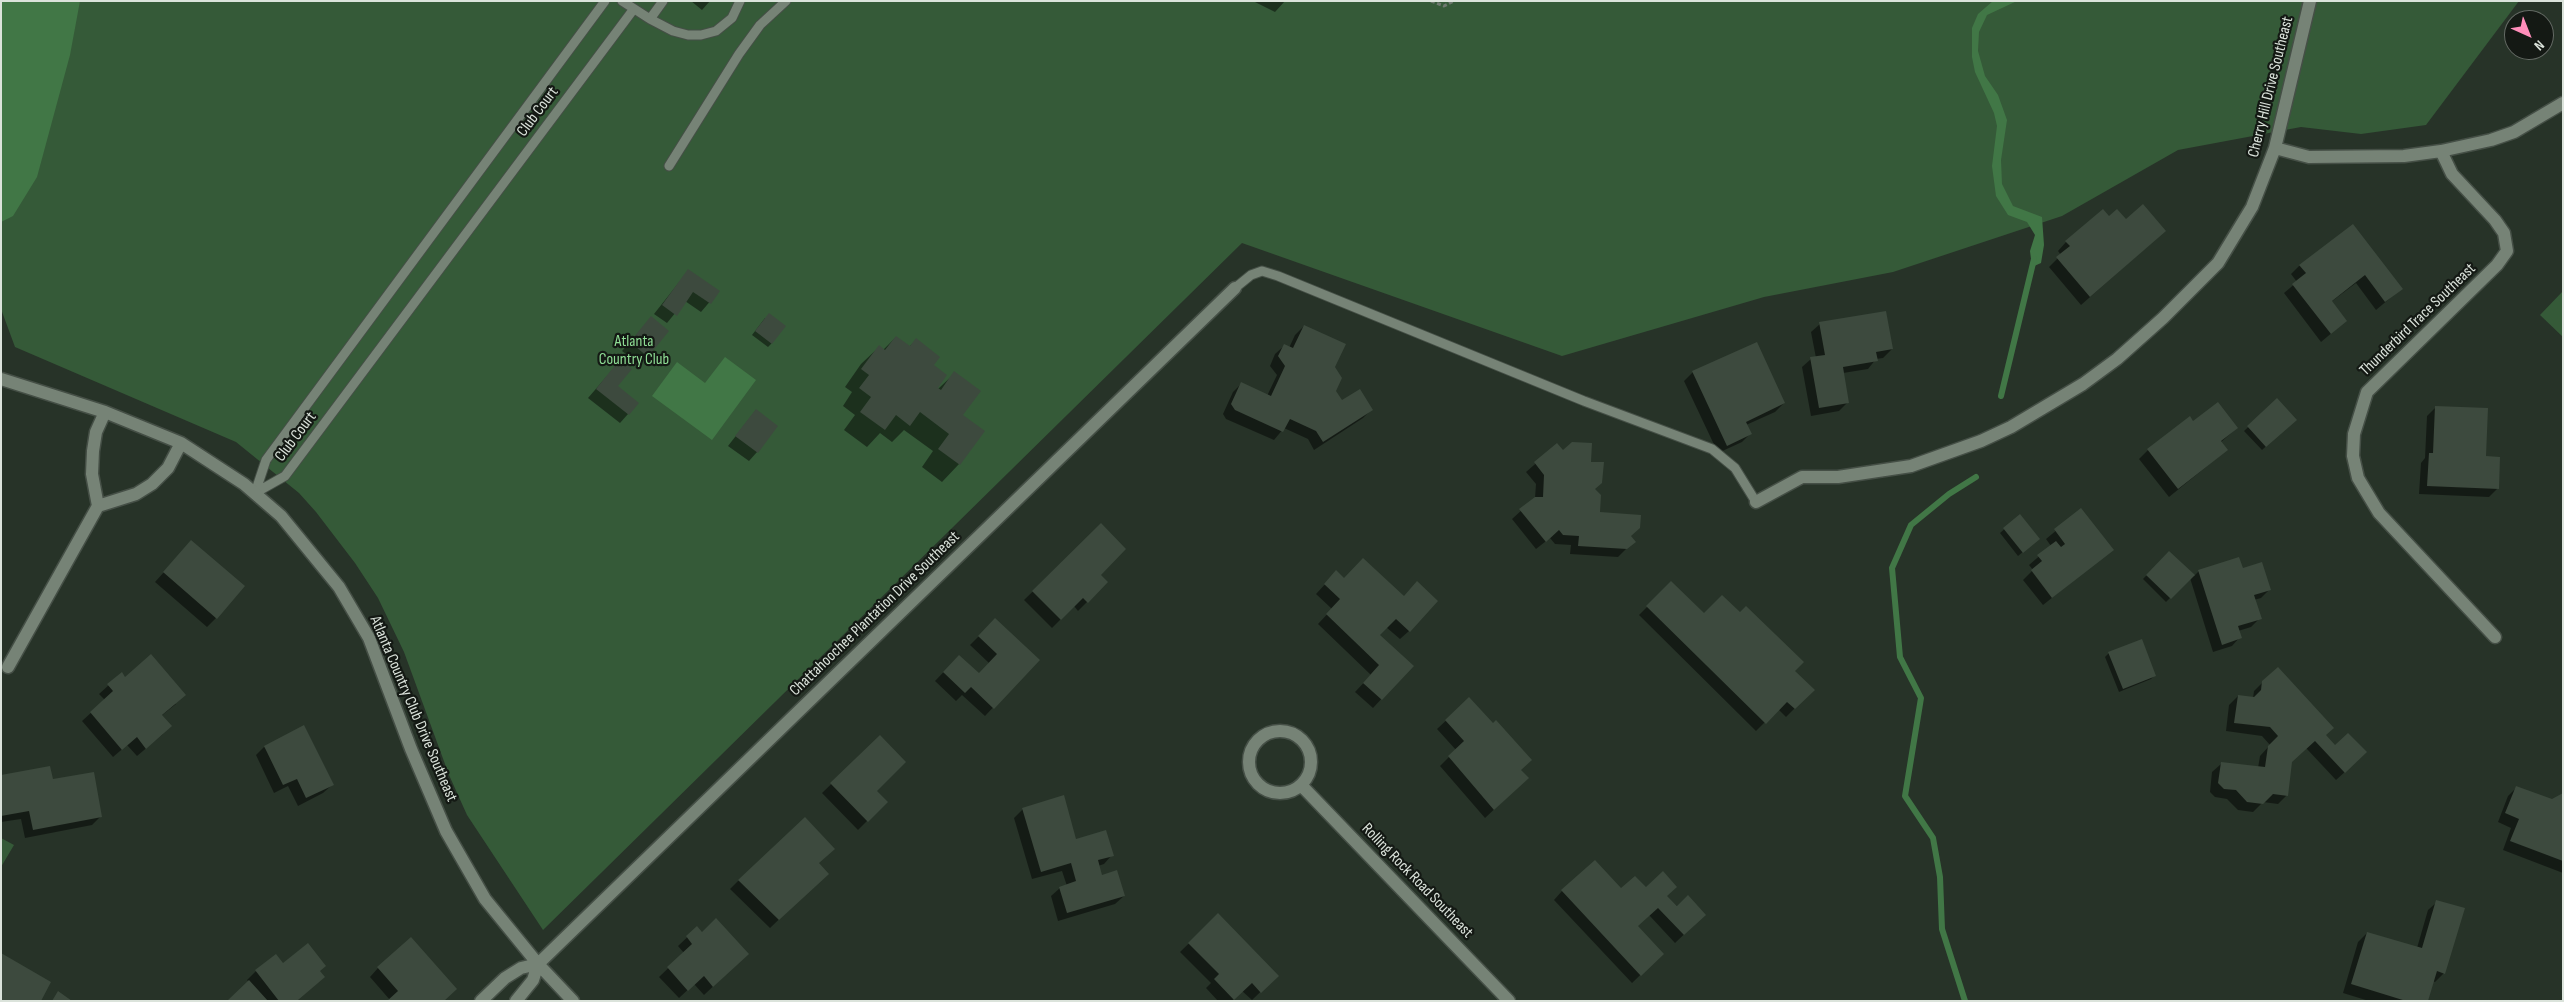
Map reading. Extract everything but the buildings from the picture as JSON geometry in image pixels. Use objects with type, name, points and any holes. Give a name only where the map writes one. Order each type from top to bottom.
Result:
[{"type":"street","name":"Cherry Hill Drive Southeast","points":[[1756,502],[1802,477],[1838,477],[1911,466],[1947,454],[2011,428],[2083,384],[2117,359],[2163,318],[2218,262],[2252,207],[2275,148],[2310,1]]},
{"type":"street","points":[[2275,148],[2309,157],[2404,156],[2441,151],[2491,140],[2514,132],[2563,103]]},
{"type":"street","name":"Thunderbird Trace Southeast","points":[[2441,151],[2452,174],[2495,220],[2504,233],[2507,251],[2497,265],[2367,392],[2354,434],[2353,456],[2358,478],[2379,514],[2495,636]]},
{"type":"street","name":"Chattahoochee Plantation Drive Southeast","points":[[516,1001],[533,980],[538,964],[1235,288]]},
{"type":"street","name":"Atlanta Country Club Drive Southeast","points":[[1,379],[105,412],[181,443],[214,463],[255,493],[281,516],[339,587],[369,638],[411,749],[446,831],[485,899],[538,964],[573,1001]]},
{"type":"street","points":[[8,667],[98,506],[92,474],[93,451],[96,432],[105,412]]},
{"type":"street","points":[[98,506],[136,494],[152,484],[168,468],[181,443]]},
{"type":"street","points":[[1278,731],[1290,733],[1301,739],[1309,750],[1311,762],[1308,774],[1301,784],[1286,792],[1277,793],[1261,787],[1255,780],[1249,763],[1250,754],[1261,738],[1278,731]]},
{"type":"street","name":"Rolling Rock Road Southeast","points":[[1301,784],[1509,1001]]},
{"type":"street","name":"Chattahoochee Plantation Drive Southeast","points":[[481,1001],[505,978],[521,968],[538,964]]},
{"type":"lane","name":"Club Court","points":[[255,493],[266,460],[605,1]]},
{"type":"lane","points":[[622,1],[633,10],[673,31],[688,36],[716,31],[732,18],[740,1]]},
{"type":"lane","points":[[650,19],[663,1]]},
{"type":"lane","points":[[669,166],[739,54],[760,25],[786,1]]},
{"type":"lane","name":"Club Court","points":[[255,493],[285,476],[633,10]]},
{"type":"lane","points":[[1235,288],[1251,275],[1262,271],[1278,276],[1584,401],[1712,449],[1734,468],[1756,502]]},
{"type":"path","points":[[1431,1],[1444,6],[1454,1]]},
{"type":"green space","name":"Atlanta Country Club","points":[[1,1],[2519,1],[2512,10],[2504,10],[2504,21],[2426,125],[2361,134],[2301,127],[2178,150],[2062,216],[1893,272],[1764,297],[1562,356],[1242,243],[543,930],[467,815],[449,775],[404,652],[378,598],[355,563],[316,512],[299,493],[236,442],[15,347],[1,309]]},
{"type":"green space","points":[[2563,291],[2563,337],[2540,315]]},
{"type":"green space","points":[[1,838],[14,845],[1,867]]},
{"type":"shaded area","points":[[1,1],[80,1],[70,55],[37,177],[13,216],[1,222]]},
{"type":"shaded area","points":[[1993,1],[2017,1],[1987,15],[1979,32],[1978,51],[1985,76],[1998,95],[2007,120],[2001,160],[2002,184],[2013,206],[2042,217],[2044,245],[2041,263],[2032,267],[2030,251],[2035,235],[2027,222],[2008,215],[1996,196],[1992,166],[1997,126],[1994,113],[1975,72],[1972,57],[1972,28],[1978,14]]},
{"type":"shaded area","points":[[725,357],[756,380],[712,440],[652,396],[677,362],[705,383]]},
{"type":"waterway","points":[[2001,396],[2034,259]]},
{"type":"waterway","points":[[1965,1001],[1942,929],[1940,877],[1933,838],[1905,796],[1921,698],[1900,657],[1892,568],[1911,525],[1949,494],[1976,477]]}]
